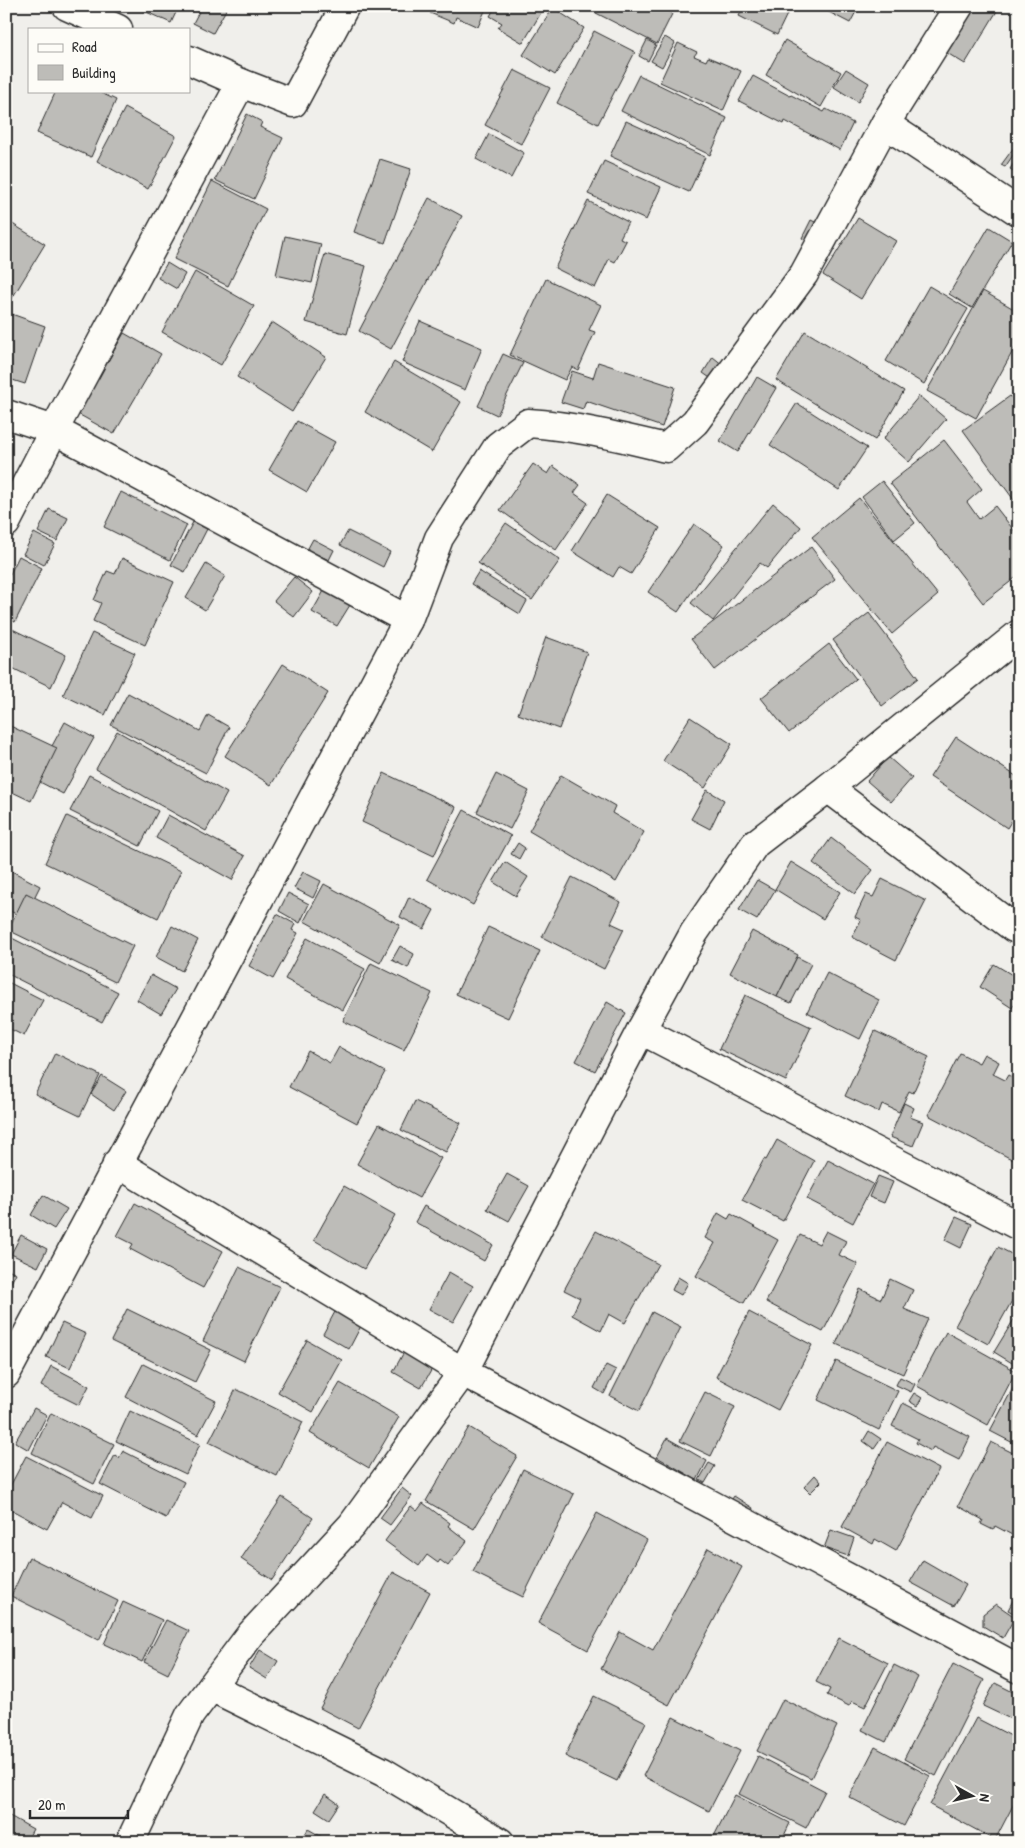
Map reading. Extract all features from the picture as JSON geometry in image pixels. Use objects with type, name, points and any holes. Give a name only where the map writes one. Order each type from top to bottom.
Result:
[{"type":"street","points":[[68,6],[116,28]]},
{"type":"street","points":[[190,60],[293,103],[345,6]]},
{"type":"street","points":[[6,1374],[408,620],[439,538],[498,446],[528,423],[550,424],[607,433],[666,448],[695,422],[804,274],[885,124],[959,6]]},
{"type":"street","points":[[6,523],[241,83]]},
{"type":"street","points":[[885,124],[1019,212]]},
{"type":"street","points":[[6,414],[54,430],[408,620]]},
{"type":"street","points":[[130,1842],[190,1715],[251,1634],[352,1525],[463,1372],[641,1030],[694,933],[755,844],[828,788],[1019,634]]},
{"type":"street","points":[[828,788],[1014,928],[1019,929]]},
{"type":"street","points":[[641,1030],[1019,1226]]},
{"type":"street","points":[[117,1163],[463,1372],[1019,1669]]},
{"type":"street","points":[[211,1687],[383,1772],[500,1842]]},
{"type":"building","points":[[133,6],[179,6],[171,23]]},
{"type":"building","points":[[202,6],[228,6],[213,33],[193,23]]},
{"type":"building","points":[[430,6],[487,6],[478,27],[456,17],[454,23],[430,13],[433,7]]},
{"type":"building","points":[[496,6],[545,6],[523,43],[498,28],[502,23],[490,16]]},
{"type":"building","points":[[600,6],[658,6],[672,14],[657,44],[596,13]]},
{"type":"building","points":[[744,6],[791,6],[777,35],[739,16]]},
{"type":"building","points":[[817,6],[859,6],[850,23]]},
{"type":"building","points":[[976,6],[1000,6],[965,64],[947,53]]},
{"type":"building","points":[[553,8],[584,28],[555,75],[523,55]]},
{"type":"building","points":[[594,31],[635,52],[598,124],[557,103]]},
{"type":"building","points":[[665,37],[675,43],[662,67],[651,61]]},
{"type":"building","points":[[647,40],[656,45],[648,61],[639,56]]},
{"type":"building","points":[[785,40],[841,72],[821,107],[766,75]]},
{"type":"building","points":[[678,43],[697,52],[694,56],[706,61],[708,57],[741,71],[723,111],[660,82]]},
{"type":"building","points":[[846,69],[869,83],[858,102],[834,87]]},
{"type":"building","points":[[514,70],[550,88],[521,144],[485,125]]},
{"type":"building","points":[[639,75],[727,118],[710,155],[621,111]]},
{"type":"building","points":[[753,76],[824,112],[826,109],[853,123],[840,150],[785,121],[784,124],[739,101]]},
{"type":"building","points":[[56,92],[99,92],[116,100],[91,157],[37,133]]},
{"type":"building","points":[[125,108],[176,136],[148,189],[97,161]]},
{"type":"building","points":[[247,114],[262,122],[260,127],[283,138],[254,199],[215,180]]},
{"type":"building","points":[[626,121],[705,157],[689,192],[610,156]]},
{"type":"building","points":[[489,134],[524,153],[511,178],[476,159]]},
{"type":"building","points":[[1015,146],[1018,148],[1005,167],[1001,165]]},
{"type":"building","points":[[1019,155],[1019,171],[1017,173],[1010,169]]},
{"type":"building","points":[[380,159],[411,169],[385,243],[354,232]]},
{"type":"building","points":[[604,161],[661,187],[646,220],[588,194]]},
{"type":"building","points":[[212,181],[266,209],[228,286],[174,259]]},
{"type":"building","points":[[429,198],[462,216],[391,349],[359,331]]},
{"type":"building","points":[[588,201],[628,222],[620,238],[626,241],[615,262],[609,259],[595,288],[555,268]]},
{"type":"building","points":[[858,218],[896,241],[861,299],[823,275]]},
{"type":"building","points":[[6,220],[45,244],[11,300],[6,297]]},
{"type":"building","points":[[811,220],[819,224],[810,242],[802,238]]},
{"type":"building","points":[[989,227],[1012,241],[972,308],[949,294]]},
{"type":"building","points":[[285,236],[321,244],[312,283],[276,275]]},
{"type":"building","points":[[325,254],[366,266],[347,334],[306,322]]},
{"type":"building","points":[[167,263],[185,274],[177,289],[158,278]]},
{"type":"building","points":[[195,272],[254,306],[221,365],[162,332]]},
{"type":"building","points":[[546,279],[601,305],[589,330],[595,332],[578,370],[572,367],[565,380],[510,355]]},
{"type":"building","points":[[929,286],[968,309],[924,384],[886,361]]},
{"type":"building","points":[[983,291],[1019,312],[1019,340],[976,418],[927,391]]},
{"type":"building","points":[[6,312],[45,326],[25,384],[6,378]]},
{"type":"building","points":[[420,321],[482,348],[465,390],[402,362]]},
{"type":"building","points":[[272,322],[326,357],[292,412],[237,377]]},
{"type":"building","points":[[805,331],[904,391],[875,440],[776,380]]},
{"type":"building","points":[[124,333],[161,354],[114,434],[78,414]]},
{"type":"building","points":[[503,354],[523,363],[497,415],[478,406]]},
{"type":"building","points":[[713,357],[723,365],[713,380],[703,373]]},
{"type":"building","points":[[394,362],[461,402],[432,452],[365,412]]},
{"type":"building","points":[[598,362],[675,387],[662,427],[586,401],[583,409],[561,402],[572,371],[593,378]]},
{"type":"building","points":[[757,377],[776,388],[738,452],[720,441]]},
{"type":"building","points":[[919,396],[946,419],[909,462],[883,439]]},
{"type":"building","points":[[1010,396],[1019,408],[1019,507],[963,430]]},
{"type":"building","points":[[797,403],[867,448],[839,490],[770,445]]},
{"type":"building","points":[[297,421],[335,442],[307,492],[269,470]]},
{"type":"building","points":[[944,440],[982,489],[967,502],[979,519],[995,506],[1019,537],[1019,575],[983,603],[890,483]]},
{"type":"building","points":[[533,464],[548,474],[553,466],[580,485],[574,493],[588,503],[556,550],[500,510]]},
{"type":"building","points":[[882,481],[915,523],[894,540],[862,497]]},
{"type":"building","points":[[121,492],[187,525],[170,560],[104,527]]},
{"type":"building","points":[[607,495],[660,528],[631,574],[619,567],[613,577],[572,551]]},
{"type":"building","points":[[859,498],[938,595],[892,634],[812,537]]},
{"type":"building","points":[[773,503],[801,527],[767,568],[760,563],[713,621],[691,603]]},
{"type":"building","points":[[49,509],[68,518],[57,541],[38,532]]},
{"type":"building","points":[[193,522],[207,529],[185,572],[171,565]]},
{"type":"building","points":[[506,523],[560,560],[532,600],[478,563]]},
{"type":"building","points":[[694,524],[724,545],[678,612],[648,592]]},
{"type":"building","points":[[348,531],[390,552],[383,567],[340,545]]},
{"type":"building","points":[[34,533],[55,544],[44,565],[23,554]]},
{"type":"building","points":[[313,539],[334,550],[329,560],[307,550]]},
{"type":"building","points":[[811,547],[835,579],[715,670],[691,639]]},
{"type":"building","points":[[19,556],[42,568],[15,622],[6,618],[6,582]]},
{"type":"building","points":[[122,558],[174,582],[145,645],[93,621],[101,603],[94,600],[107,571],[115,574]]},
{"type":"building","points":[[206,564],[225,576],[205,610],[186,598]]},
{"type":"building","points":[[479,571],[527,601],[520,614],[471,584]]},
{"type":"building","points":[[294,577],[313,592],[294,617],[274,601]]},
{"type":"building","points":[[325,589],[350,605],[337,626],[312,612]]},
{"type":"building","points":[[869,613],[918,678],[882,706],[833,640]]},
{"type":"building","points":[[6,626],[66,655],[51,687],[6,665]]},
{"type":"building","points":[[92,633],[135,653],[105,715],[63,695]]},
{"type":"building","points":[[546,637],[587,652],[559,729],[518,714]]},
{"type":"building","points":[[829,644],[856,679],[789,733],[761,698]]},
{"type":"building","points":[[283,664],[328,693],[271,785],[225,756]]},
{"type":"building","points":[[128,693],[200,731],[208,715],[229,727],[206,773],[111,725]]},
{"type":"building","points":[[690,717],[732,744],[705,788],[663,761]]},
{"type":"building","points":[[65,722],[94,738],[63,794],[34,779]]},
{"type":"building","points":[[6,724],[57,748],[31,801],[6,789]]},
{"type":"building","points":[[117,731],[227,793],[206,831],[96,769]]},
{"type":"building","points":[[956,737],[1019,778],[1019,809],[1007,828],[930,777]]},
{"type":"building","points":[[888,757],[912,778],[891,802],[867,781]]},
{"type":"building","points":[[384,773],[456,807],[434,856],[362,822]]},
{"type":"building","points":[[496,774],[529,791],[510,829],[477,812]]},
{"type":"building","points":[[89,775],[158,811],[140,846],[70,811]]},
{"type":"building","points":[[561,775],[615,806],[612,813],[644,832],[616,882],[529,831]]},
{"type":"building","points":[[707,790],[724,800],[710,829],[691,819]]},
{"type":"building","points":[[464,810],[511,836],[473,905],[427,879]]},
{"type":"building","points":[[168,815],[245,856],[232,880],[156,838]]},
{"type":"building","points":[[67,816],[181,871],[158,918],[45,863]]},
{"type":"building","points":[[831,838],[873,870],[855,894],[813,863]]},
{"type":"building","points":[[518,843],[525,848],[519,859],[511,854]]},
{"type":"building","points":[[505,862],[528,877],[516,896],[493,882]]},
{"type":"building","points":[[791,862],[840,892],[823,919],[775,889]]},
{"type":"building","points":[[6,868],[40,886],[24,918],[6,909]]},
{"type":"building","points":[[303,872],[321,881],[313,898],[294,888]]},
{"type":"building","points":[[572,877],[621,902],[611,923],[624,929],[604,969],[542,937]]},
{"type":"building","points":[[882,879],[926,901],[896,960],[852,937],[861,920],[855,917],[866,894],[873,897]]},
{"type":"building","points":[[757,880],[775,890],[757,920],[739,910]]},
{"type":"building","points":[[324,884],[400,925],[380,963],[304,921]]},
{"type":"building","points":[[26,893],[133,946],[115,982],[8,930]]},
{"type":"building","points":[[288,893],[309,904],[300,923],[279,911]]},
{"type":"building","points":[[409,897],[434,910],[424,929],[400,917]]},
{"type":"building","points":[[277,914],[295,924],[292,930],[298,933],[273,979],[249,966]]},
{"type":"building","points":[[172,926],[198,940],[182,971],[156,957]]},
{"type":"building","points":[[488,927],[540,951],[508,1018],[456,994]]},
{"type":"building","points":[[752,931],[798,955],[777,997],[730,973]]},
{"type":"building","points":[[6,935],[118,992],[102,1022],[6,973]]},
{"type":"building","points":[[307,938],[365,969],[343,1010],[285,979]]},
{"type":"building","points":[[400,946],[414,954],[408,968],[392,960]]},
{"type":"building","points":[[797,957],[811,964],[791,1003],[777,997]]},
{"type":"building","points":[[371,963],[432,993],[404,1050],[343,1021]]},
{"type":"building","points":[[994,964],[1019,979],[1019,997],[1012,1008],[980,987]]},
{"type":"building","points":[[827,973],[879,1000],[860,1039],[807,1012]]},
{"type":"building","points":[[151,975],[176,989],[161,1014],[137,1000]]},
{"type":"building","points":[[6,981],[43,1000],[24,1036],[6,1027]]},
{"type":"building","points":[[745,995],[811,1027],[786,1081],[719,1049]]},
{"type":"building","points":[[607,1002],[626,1013],[595,1071],[576,1061]]},
{"type":"building","points":[[875,1031],[929,1057],[913,1093],[909,1091],[899,1112],[882,1104],[879,1112],[845,1096]]},
{"type":"building","points":[[339,1047],[385,1072],[357,1123],[289,1087],[308,1051],[330,1063]]},
{"type":"building","points":[[55,1053],[100,1075],[80,1116],[35,1094]]},
{"type":"building","points":[[960,1053],[979,1063],[984,1054],[999,1062],[993,1074],[1005,1080],[1008,1075],[1019,1081],[1019,1163],[928,1115]]},
{"type":"building","points":[[102,1076],[126,1091],[114,1110],[91,1094]]},
{"type":"building","points":[[415,1101],[461,1123],[446,1152],[401,1130]]},
{"type":"building","points":[[904,1103],[914,1108],[910,1117],[923,1122],[913,1146],[890,1137]]},
{"type":"building","points":[[379,1124],[441,1158],[419,1198],[357,1164]]},
{"type":"building","points":[[777,1140],[814,1161],[783,1221],[742,1200],[764,1159],[766,1160]]},
{"type":"building","points":[[828,1160],[873,1184],[853,1223],[807,1199]]},
{"type":"building","points":[[507,1174],[529,1186],[509,1221],[487,1209]]},
{"type":"building","points":[[878,1176],[893,1182],[884,1203],[869,1197]]},
{"type":"building","points":[[344,1186],[395,1215],[364,1269],[314,1240]]},
{"type":"building","points":[[43,1195],[67,1209],[54,1229],[31,1215]]},
{"type":"building","points":[[135,1203],[223,1251],[203,1288],[130,1249],[133,1244],[117,1236]]},
{"type":"building","points":[[424,1206],[493,1245],[484,1261],[415,1222]]},
{"type":"building","points":[[718,1213],[728,1219],[731,1214],[778,1240],[744,1303],[696,1276],[715,1243],[705,1238]]},
{"type":"building","points":[[956,1217],[972,1224],[961,1248],[945,1240]]},
{"type":"building","points":[[596,1231],[658,1264],[625,1323],[609,1314],[601,1331],[572,1315],[580,1298],[564,1290]]},
{"type":"building","points":[[826,1231],[846,1241],[839,1255],[858,1264],[823,1332],[766,1302],[800,1235],[819,1244]]},
{"type":"building","points":[[21,1235],[47,1249],[38,1267],[11,1254]]},
{"type":"building","points":[[998,1247],[1019,1258],[1019,1288],[988,1344],[955,1326]]},
{"type":"building","points":[[239,1267],[280,1287],[244,1361],[203,1341]]},
{"type":"building","points":[[6,1268],[16,1273],[6,1292]]},
{"type":"building","points":[[449,1272],[473,1286],[453,1322],[429,1309]]},
{"type":"building","points":[[678,1277],[688,1283],[681,1295],[672,1290]]},
{"type":"building","points":[[890,1279],[913,1290],[904,1309],[928,1319],[903,1374],[836,1344],[860,1289],[881,1299]]},
{"type":"building","points":[[127,1309],[211,1350],[195,1382],[111,1341]]},
{"type":"building","points":[[336,1310],[362,1324],[349,1349],[323,1334]]},
{"type":"building","points":[[652,1312],[681,1327],[639,1411],[610,1396]]},
{"type":"building","points":[[749,1312],[812,1345],[778,1410],[716,1377]]},
{"type":"building","points":[[1016,1316],[1019,1318],[1019,1363],[1017,1366],[994,1352]]},
{"type":"building","points":[[62,1323],[86,1334],[70,1368],[46,1357]]},
{"type":"building","points":[[946,1332],[1016,1371],[988,1425],[917,1386]]},
{"type":"building","points":[[307,1340],[342,1360],[313,1412],[278,1392]]},
{"type":"building","points":[[404,1352],[432,1369],[421,1388],[393,1372]]},
{"type":"building","points":[[836,1361],[898,1391],[879,1430],[818,1400]]},
{"type":"building","points":[[143,1364],[216,1401],[198,1435],[126,1397]]},
{"type":"building","points":[[606,1365],[616,1370],[604,1394],[594,1388]]},
{"type":"building","points":[[51,1366],[89,1386],[79,1405],[41,1386]]},
{"type":"building","points":[[900,1377],[915,1384],[911,1392],[896,1385]]},
{"type":"building","points":[[1019,1377],[1019,1446],[990,1431]]},
{"type":"building","points":[[340,1383],[399,1417],[369,1468],[310,1433]]},
{"type":"building","points":[[236,1389],[303,1422],[277,1476],[209,1442]]},
{"type":"building","points":[[705,1392],[735,1407],[711,1456],[680,1441]]},
{"type":"building","points":[[914,1393],[922,1398],[917,1406],[909,1401]]},
{"type":"building","points":[[903,1403],[970,1437],[959,1460],[933,1447],[931,1451],[916,1443],[918,1439],[892,1426]]},
{"type":"building","points":[[34,1408],[47,1415],[29,1450],[15,1442]]},
{"type":"building","points":[[130,1411],[200,1444],[186,1474],[116,1441]]},
{"type":"building","points":[[51,1413],[114,1444],[94,1484],[32,1453]]},
{"type":"building","points":[[469,1427],[517,1456],[474,1529],[426,1501]]},
{"type":"building","points":[[869,1431],[881,1439],[874,1449],[863,1441]]},
{"type":"building","points":[[667,1438],[707,1461],[697,1480],[657,1457]]},
{"type":"building","points":[[887,1442],[939,1469],[896,1551],[875,1539],[873,1544],[842,1527]]},
{"type":"building","points":[[991,1442],[1019,1456],[1019,1532],[1016,1537],[995,1526],[993,1530],[981,1524],[983,1520],[958,1506]]},
{"type":"building","points":[[123,1451],[184,1482],[166,1518],[100,1484],[115,1455],[119,1458]]},
{"type":"building","points":[[26,1456],[103,1496],[92,1518],[62,1502],[47,1529],[6,1507],[6,1494]]},
{"type":"building","points":[[709,1463],[715,1466],[705,1483],[699,1480]]},
{"type":"building","points":[[523,1469],[574,1494],[523,1597],[473,1572]]},
{"type":"building","points":[[815,1475],[821,1482],[810,1493],[804,1487]]},
{"type":"building","points":[[402,1488],[412,1496],[390,1525],[380,1518]]},
{"type":"building","points":[[734,1496],[753,1508],[750,1514],[730,1502]]},
{"type":"building","points":[[282,1497],[313,1518],[272,1580],[241,1559]]},
{"type":"building","points":[[423,1503],[450,1523],[448,1526],[467,1541],[448,1566],[440,1560],[438,1563],[427,1555],[419,1566],[385,1541],[411,1506],[417,1511]]},
{"type":"building","points":[[597,1513],[647,1540],[588,1650],[538,1623]]},
{"type":"building","points":[[831,1530],[854,1538],[848,1556],[824,1548]]},
{"type":"building","points":[[708,1548],[742,1567],[669,1705],[601,1669],[620,1632],[653,1650]]},
{"type":"building","points":[[29,1557],[118,1601],[99,1640],[11,1596]]},
{"type":"building","points":[[923,1560],[966,1585],[954,1606],[910,1582]]},
{"type":"building","points":[[393,1572],[430,1592],[358,1728],[320,1708]]},
{"type":"building","points":[[1019,1589],[1019,1616],[1008,1610]]},
{"type":"building","points":[[123,1602],[162,1620],[142,1662],[104,1644]]},
{"type":"building","points":[[996,1604],[1015,1617],[1003,1638],[983,1626],[983,1614]]},
{"type":"building","points":[[166,1620],[189,1631],[168,1674],[144,1662]]},
{"type":"building","points":[[839,1638],[888,1663],[865,1707],[852,1701],[849,1706],[827,1695],[830,1689],[816,1682]]},
{"type":"building","points":[[260,1650],[278,1661],[267,1679],[249,1668]]},
{"type":"building","points":[[953,1664],[984,1680],[936,1776],[904,1759]]},
{"type":"building","points":[[894,1665],[918,1677],[886,1742],[862,1730]]},
{"type":"building","points":[[995,1683],[1019,1695],[1019,1723],[983,1706]]},
{"type":"building","points":[[594,1696],[646,1722],[617,1781],[565,1756]]},
{"type":"building","points":[[783,1699],[837,1726],[811,1778],[757,1751]]},
{"type":"building","points":[[673,1717],[740,1751],[709,1811],[643,1776]]},
{"type":"building","points":[[976,1718],[1019,1740],[1019,1794],[995,1840],[930,1805]]},
{"type":"building","points":[[875,1747],[930,1776],[904,1826],[849,1797]]},
{"type":"building","points":[[758,1756],[825,1791],[806,1828],[739,1794]]},
{"type":"building","points":[[325,1794],[339,1804],[329,1819],[315,1810]]},
{"type":"building","points":[[735,1795],[790,1823],[781,1842],[711,1842]]},
{"type":"building","points":[[6,1814],[33,1829],[26,1842],[6,1842]]},
{"type":"building","points":[[308,1829],[331,1842],[301,1842]]},
{"type":"building","points":[[811,1836],[823,1842],[808,1842]]}]
